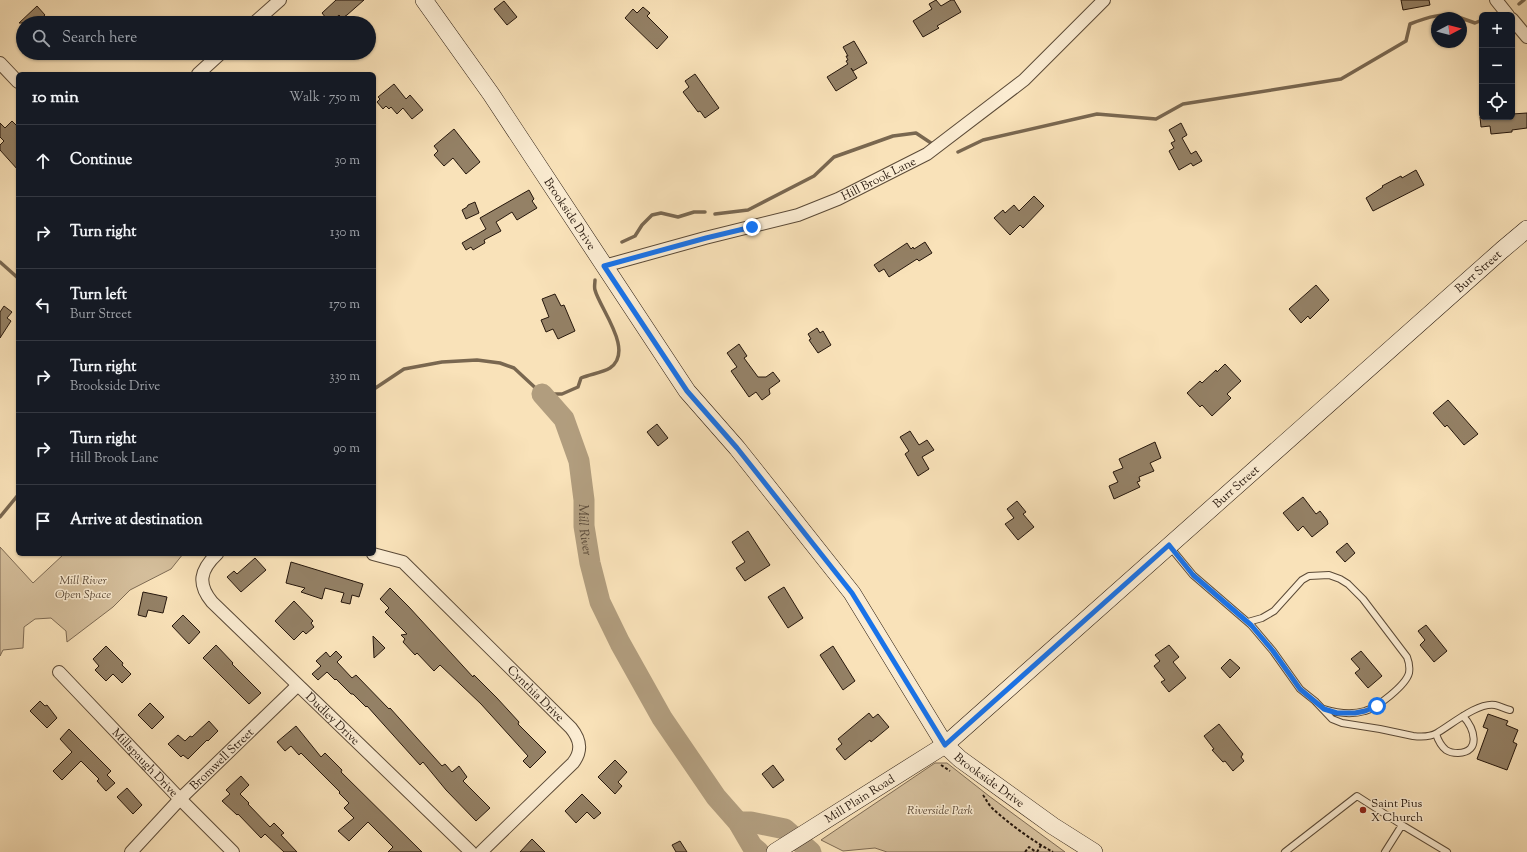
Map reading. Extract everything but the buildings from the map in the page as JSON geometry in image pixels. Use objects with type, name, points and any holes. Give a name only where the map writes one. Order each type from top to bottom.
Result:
[{"type":"main road","name":"Brookside Drive","points":[[424,0],[487,89],[687,391],[737,448],[852,593],[945,745],[960,759],[1053,826],[1094,852]]},
{"type":"main road","name":"Burr Street","points":[[945,745],[1527,229]]},
{"type":"main road","name":"Mill Plain Road","points":[[775,852],[945,745]]},
{"type":"street","points":[[262,16],[280,0]]},
{"type":"street","name":"Hill Brook Lane","points":[[604,266],[798,215],[838,199],[927,154],[1024,80],[1104,0]]},
{"type":"street","points":[[1496,0],[1506,12]]},
{"type":"street","points":[[1515,23],[1527,38]]},
{"type":"street","points":[[200,72],[213,60]]},
{"type":"street","points":[[0,63],[16,80]]},
{"type":"street","name":"Cynthia Drive","points":[[376,555],[403,562],[571,728],[580,741],[580,750],[574,763],[481,852]]},
{"type":"street","name":"Dudley Drive","points":[[215,556],[210,560],[202,581],[204,591],[212,602],[297,686],[471,852]]},
{"type":"street","name":"Millspaugh Drive","points":[[59,672],[180,799],[233,852]]},
{"type":"street","name":"Bromwell Street","points":[[131,852],[180,799],[297,686]]},
{"type":"lane","points":[[1169,545],[1193,575],[1248,622],[1273,651],[1300,689],[1324,709],[1332,719],[1342,723],[1424,737],[1436,734],[1476,709],[1492,705],[1510,710]]},
{"type":"lane","points":[[1248,622],[1262,618],[1274,610],[1302,580],[1309,576],[1329,575],[1340,579],[1348,584],[1363,599],[1407,657],[1409,662],[1408,674],[1405,680],[1393,692],[1372,709],[1355,713],[1337,713],[1324,709]]},
{"type":"lane","points":[[1436,734],[1441,745],[1449,752],[1460,753],[1468,750],[1473,743],[1474,734],[1471,726],[1463,716]]},
{"type":"lane","points":[[1285,852],[1357,796],[1448,852]]},
{"type":"lane","points":[[1385,852],[1402,825]]},
{"type":"path","points":[[936,767],[941,765],[951,771]]},
{"type":"path","points":[[978,791],[984,795],[991,806],[999,814],[1053,852]]},
{"type":"path","points":[[1025,852],[1029,847],[1036,852],[1041,845]]},
{"type":"green space","name":"Mill River Open Space","points":[[0,547],[33,583],[62,556],[181,556],[171,569],[130,590],[113,607],[67,642],[66,631],[51,618],[35,619],[24,627],[23,648],[3,650],[0,656]]},
{"type":"green space","name":"Riverside Park","points":[[935,763],[947,763],[1065,852],[887,852],[875,848],[843,851],[821,840]]},
{"type":"waterway","points":[[1519,4],[1524,0]]},
{"type":"waterway","points":[[958,152],[983,140],[1097,114],[1156,119],[1183,104],[1341,79],[1406,41],[1410,24],[1431,17]]},
{"type":"waterway","points":[[1467,20],[1475,23],[1479,21]]},
{"type":"waterway","points":[[715,214],[748,210],[814,176],[834,157],[893,136],[916,133],[931,143]]},
{"type":"waterway","points":[[622,242],[635,236],[642,225],[652,215],[661,213],[678,217],[694,212],[705,212]]},
{"type":"waterway","points":[[0,262],[16,276]]},
{"type":"waterway","name":"Mill River","points":[[376,388],[404,369],[442,362],[477,360],[500,363],[514,368],[542,394],[562,394],[578,387],[581,378],[610,368],[617,361],[619,351],[618,341],[614,330],[595,290],[595,280]]},
{"type":"waterway","name":"Mill River","points":[[542,394],[564,419],[579,461],[584,500],[584,526],[590,563],[600,602],[620,643],[662,718],[716,797],[738,822],[752,846],[759,852]]},
{"type":"waterway","name":"Mill River","points":[[0,517],[16,497]]},
{"type":"waterway","name":"Mill River","points":[[738,822],[751,822],[785,829],[811,852]]},
{"type":"place","name":"Saint Pius X Church","points":[[1363,810]]},
{"type":"route","points":[[752,227],[604,266],[687,391],[737,448],[852,593],[945,745],[1169,545],[1199,581],[1214,592],[1251,625],[1273,651],[1300,689],[1324,709],[1337,713],[1355,713],[1372,709],[1377,706]]}]
